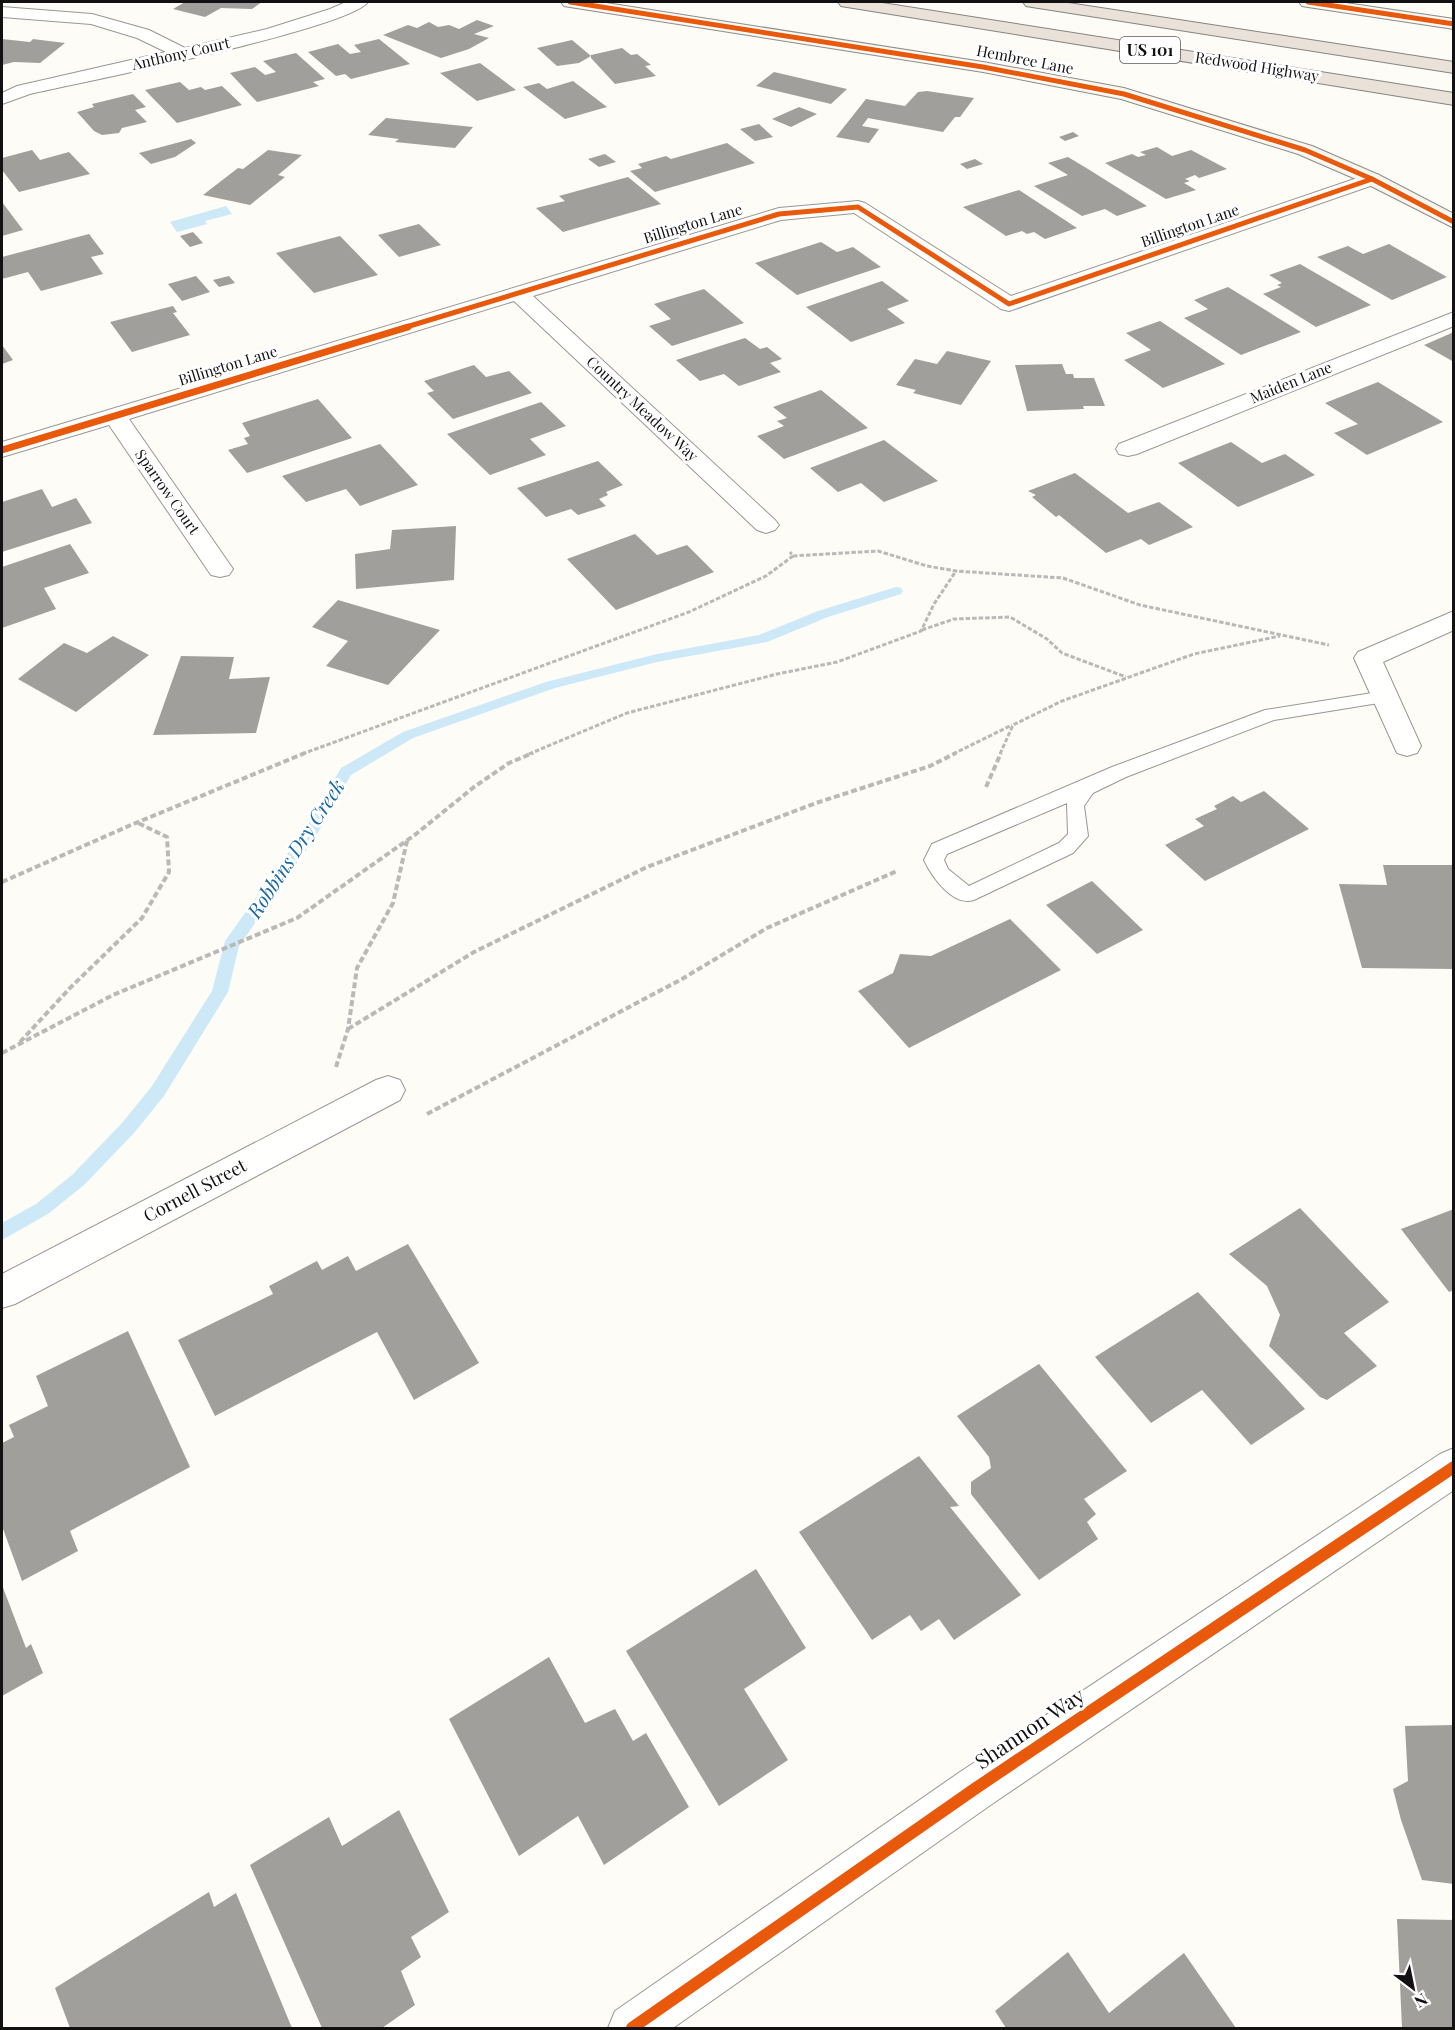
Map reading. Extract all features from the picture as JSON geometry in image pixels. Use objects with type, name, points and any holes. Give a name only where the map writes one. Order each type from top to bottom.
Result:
[{"type":"highway","name":"Redwood Highway","points":[[847,2],[1454,99]]},
{"type":"highway","name":"Redwood Highway","points":[[1032,2],[1454,68]]},
{"type":"street","name":"Anthony Court","points":[[2,99],[24,90],[272,33],[336,14],[359,2]]},
{"type":"street","name":"Hembree Lane","points":[[570,2],[983,67],[1124,94],[1305,150],[1372,179],[1454,222]]},
{"type":"street","points":[[1310,2],[1454,24]]},
{"type":"street","points":[[2,12],[92,19],[143,34],[182,53]]},
{"type":"street","name":"Billington Lane","points":[[2,450],[779,214],[858,207],[1009,304],[1372,179]]},
{"type":"street","name":"Country Meadow Way","points":[[518,293],[766,525]]},
{"type":"street","name":"Maiden Lane","points":[[1128,449],[1454,318]]},
{"type":"street","name":"Sparrow Court","points":[[115,416],[220,568]]},
{"type":"street","points":[[1407,746],[1368,658],[1454,619]]},
{"type":"street","name":"Cornell Street","points":[[2,1292],[388,1090]]},
{"type":"street","name":"Shannon Way","points":[[632,2028],[976,1788],[1454,1467]]},
{"type":"lane","points":[[1086,789],[1075,806],[1078,836],[1066,848],[967,895],[940,873],[934,860],[939,849],[1086,789],[1187,744],[1271,714],[1385,697]]},
{"type":"path","points":[[766,525],[793,556]]},
{"type":"path","points":[[2,882],[341,738],[479,691],[592,645],[689,612],[766,576],[793,556],[878,551],[927,566],[956,571],[1063,578],[1140,605],[1280,636],[1347,648],[1368,658]]},
{"type":"path","points":[[921,630],[934,604],[956,571]]},
{"type":"path","points":[[2,1053],[113,995],[297,918],[407,841],[474,787],[509,763],[627,713],[777,674],[837,662],[954,619],[1010,617],[1047,639],[1062,653],[1126,677]]},
{"type":"path","points":[[348,1029],[474,952],[647,867],[816,803],[930,766],[1062,701],[1126,677],[1194,654],[1280,636]]},
{"type":"path","points":[[984,790],[1013,725]]},
{"type":"path","points":[[17,1045],[70,988],[142,918],[169,872],[167,837],[137,823]]},
{"type":"path","points":[[317,1127],[348,1029],[357,968],[393,903],[407,841]]},
{"type":"path","points":[[388,1090],[419,1118],[682,979],[767,928],[899,870]]},
{"type":"water","points":[[226,206],[232,214],[205,221],[207,224],[177,232],[170,222]]},
{"type":"building","points":[[185,2],[262,2],[252,9],[221,8],[205,17],[173,9]]},
{"type":"building","points":[[477,20],[494,26],[474,34],[489,38],[469,49],[441,58],[383,35],[408,25],[417,28],[429,22],[438,27],[449,25],[459,29]]},
{"type":"building","points":[[2,39],[30,42],[33,39],[65,43],[40,63],[14,62],[2,65]]},
{"type":"building","points":[[379,39],[410,64],[351,79],[345,74],[336,76],[308,52],[338,44],[350,54],[361,52],[354,45]]},
{"type":"building","points":[[572,40],[591,56],[579,63],[557,66],[537,48]]},
{"type":"building","points":[[622,48],[631,55],[637,54],[651,65],[645,66],[656,76],[615,84],[591,58],[591,55]]},
{"type":"building","points":[[296,53],[325,79],[313,82],[319,86],[257,102],[230,73],[255,67],[265,75],[276,72],[263,61]]},
{"type":"building","points":[[480,63],[516,90],[477,101],[440,73]]},
{"type":"building","points":[[774,72],[847,89],[831,104],[756,86]]},
{"type":"building","points":[[573,81],[607,107],[565,119],[523,87],[539,83],[547,89]]},
{"type":"building","points":[[180,82],[189,90],[201,87],[205,90],[222,86],[242,105],[177,123],[145,90]]},
{"type":"building","points":[[927,91],[974,98],[960,117],[955,117],[943,132],[868,118],[862,126],[879,129],[869,143],[836,137],[866,99],[905,106],[918,92]]},
{"type":"building","points":[[133,94],[146,107],[135,110],[147,122],[122,128],[119,133],[102,135],[94,131],[77,112],[94,107],[92,104]]},
{"type":"building","points":[[799,107],[817,114],[791,127],[772,119]]},
{"type":"building","points":[[386,118],[473,127],[455,148],[395,142],[399,139],[368,135]]},
{"type":"building","points":[[759,124],[773,137],[755,141],[740,129]]},
{"type":"building","points":[[1073,132],[1079,136],[1065,141],[1059,137]]},
{"type":"building","points":[[191,139],[196,143],[175,157],[151,164],[139,153]]},
{"type":"building","points":[[727,143],[755,163],[655,192],[630,171],[642,168],[638,164],[666,156],[671,159]]},
{"type":"building","points":[[1157,147],[1172,156],[1191,150],[1227,169],[1199,178],[1195,175],[1185,179],[1190,181],[1184,183],[1196,190],[1166,199],[1105,163],[1132,154],[1138,157],[1146,155],[1140,152]]},
{"type":"building","points":[[32,150],[40,160],[69,152],[90,174],[19,192],[2,170],[2,158]]},
{"type":"building","points":[[268,150],[302,155],[278,175],[285,177],[250,205],[203,195],[238,168],[243,169]]},
{"type":"building","points":[[605,154],[616,162],[599,167],[588,159]]},
{"type":"building","points":[[1068,157],[1147,206],[1117,216],[1105,209],[1082,216],[1034,186],[1068,175],[1048,163]]},
{"type":"building","points":[[975,159],[983,164],[967,169],[960,164]]},
{"type":"building","points":[[628,177],[661,204],[563,232],[536,208],[565,201],[559,196]]},
{"type":"building","points":[[1019,190],[1077,228],[1045,239],[1034,232],[1027,234],[1022,231],[1006,236],[963,207]]},
{"type":"building","points":[[2,202],[23,230],[2,236]]},
{"type":"building","points":[[419,224],[441,245],[399,257],[378,235]]},
{"type":"building","points":[[193,232],[203,243],[190,247],[180,236]]},
{"type":"building","points":[[89,234],[104,254],[91,257],[103,274],[41,291],[28,272],[2,279],[2,257]]},
{"type":"building","points":[[340,236],[378,275],[314,293],[276,253]]},
{"type":"building","points":[[821,242],[837,252],[853,247],[881,267],[797,295],[755,263]]},
{"type":"building","points":[[1389,244],[1447,277],[1392,300],[1317,257],[1348,246],[1363,254]]},
{"type":"building","points":[[1300,264],[1371,305],[1316,327],[1263,294],[1281,287],[1277,285],[1282,283],[1269,275]]},
{"type":"building","points":[[196,276],[210,292],[182,301],[168,284]]},
{"type":"building","points":[[229,276],[235,283],[219,287],[213,280]]},
{"type":"building","points":[[882,281],[909,301],[887,309],[905,323],[851,342],[806,307]]},
{"type":"building","points":[[1228,287],[1301,332],[1241,355],[1184,318],[1208,309],[1194,300]]},
{"type":"building","points":[[704,289],[744,323],[672,346],[649,326],[671,319],[654,304]]},
{"type":"building","points":[[173,306],[177,312],[173,313],[190,335],[132,352],[110,322]]},
{"type":"building","points":[[1160,321],[1225,364],[1163,388],[1124,360],[1151,350],[1126,333]]},
{"type":"building","points":[[1454,332],[1454,362],[1424,345]]},
{"type":"building","points":[[745,338],[760,349],[767,347],[782,359],[770,363],[781,372],[739,386],[724,374],[700,381],[676,360]]},
{"type":"building","points":[[2,345],[13,360],[2,364]]},
{"type":"building","points":[[947,351],[991,361],[961,405],[913,393],[916,390],[896,385],[915,359],[937,364]]},
{"type":"building","points":[[1062,364],[1066,374],[1073,374],[1074,378],[1094,378],[1105,406],[1027,411],[1015,365]]},
{"type":"building","points":[[474,365],[486,377],[509,371],[532,393],[453,419],[427,393],[434,391],[424,381]]},
{"type":"building","points":[[1378,382],[1443,422],[1367,455],[1334,433],[1358,424],[1325,403]]},
{"type":"building","points":[[821,390],[868,428],[784,459],[757,436],[784,426],[777,421],[787,418],[773,407]]},
{"type":"building","points":[[318,399],[352,438],[247,473],[228,450],[248,444],[244,438],[250,436],[242,423]]},
{"type":"building","points":[[541,402],[566,426],[530,439],[546,455],[490,475],[447,434]]},
{"type":"building","points":[[884,440],[938,481],[884,502],[861,483],[838,492],[810,468]]},
{"type":"building","points":[[1231,442],[1262,463],[1285,454],[1315,475],[1238,507],[1178,463]]},
{"type":"building","points":[[380,444],[418,485],[360,506],[346,489],[306,502],[282,476]]},
{"type":"building","points":[[598,461],[623,485],[606,492],[608,495],[599,499],[606,506],[578,515],[571,509],[546,517],[517,488]]},
{"type":"building","points":[[1075,473],[1128,513],[1159,502],[1193,527],[1149,545],[1141,539],[1106,553],[1059,515],[1056,517],[1032,497],[1036,495],[1028,491]]},
{"type":"building","points":[[42,489],[52,507],[76,498],[92,523],[2,552],[2,502]]},
{"type":"building","points":[[456,526],[454,580],[356,589],[355,554],[390,549],[392,530]]},
{"type":"building","points":[[635,534],[657,555],[687,545],[714,572],[616,610],[567,559]]},
{"type":"building","points":[[70,544],[89,573],[44,588],[56,609],[2,628],[2,567]]},
{"type":"building","points":[[338,600],[440,630],[388,685],[326,666],[348,641],[312,627]]},
{"type":"building","points":[[113,636],[149,655],[76,712],[18,679],[64,643],[87,653]]},
{"type":"building","points":[[181,656],[234,657],[229,679],[270,677],[256,733],[153,735]]},
{"type":"building","points":[[1264,791],[1309,829],[1205,881],[1165,845],[1204,826],[1195,819],[1217,809],[1214,806],[1233,796],[1241,802]]},
{"type":"building","points":[[1383,865],[1454,865],[1454,969],[1362,968],[1339,884],[1387,885]]},
{"type":"building","points":[[1092,881],[1143,930],[1097,954],[1046,905]]},
{"type":"building","points":[[1010,919],[1061,970],[909,1048],[858,991],[893,973],[900,954],[931,956]]},
{"type":"building","points":[[1300,1208],[1389,1302],[1344,1333],[1377,1366],[1327,1400],[1320,1397],[1269,1346],[1280,1315],[1267,1286],[1229,1254]]},
{"type":"building","points":[[1454,1209],[1454,1290],[1449,1292],[1401,1229]]},
{"type":"building","points":[[408,1244],[479,1363],[414,1400],[377,1332],[215,1416],[178,1340],[273,1294],[269,1286],[317,1261],[322,1270],[348,1256],[356,1271]]},
{"type":"building","points":[[1198,1292],[1305,1409],[1251,1445],[1202,1390],[1151,1423],[1095,1357]]},
{"type":"building","points":[[128,1331],[190,1467],[70,1531],[78,1551],[22,1581],[2,1526],[2,1443],[14,1437],[9,1425],[48,1406],[36,1376]]},
{"type":"building","points":[[1039,1364],[1127,1471],[1084,1499],[1096,1514],[1087,1522],[1098,1539],[1039,1580],[971,1494],[971,1482],[991,1468],[989,1457],[957,1416]]},
{"type":"building","points":[[919,1456],[959,1506],[950,1507],[1021,1595],[954,1640],[939,1619],[921,1631],[910,1615],[872,1640],[799,1532]]},
{"type":"building","points":[[756,1569],[806,1648],[744,1689],[788,1760],[719,1806],[626,1651]]},
{"type":"building","points":[[2,1585],[26,1648],[31,1644],[43,1673],[2,1696]]},
{"type":"building","points":[[549,1657],[585,1723],[615,1709],[633,1741],[646,1733],[689,1807],[604,1865],[578,1816],[519,1856],[449,1719]]},
{"type":"building","points":[[1454,1725],[1454,1884],[1422,1880],[1393,1789],[1408,1781],[1405,1726]]},
{"type":"building","points":[[399,1810],[449,1912],[411,1937],[421,1957],[401,1971],[415,2005],[382,2028],[322,2028],[250,1865],[329,1817],[342,1846]]},
{"type":"building","points":[[209,1892],[214,1907],[236,1893],[292,2028],[70,2028],[55,1988]]},
{"type":"building","points":[[1397,1919],[1454,1920],[1454,2028],[1402,2028]]},
{"type":"building","points":[[1068,1952],[1109,2013],[1184,1953],[1236,2028],[1006,2028],[995,2011]]},
{"type":"waterway","name":"Robbins Dry Creek","points":[[2,1232],[42,1209],[78,1180],[128,1128],[158,1091],[220,992],[231,945],[311,832],[346,772],[408,735],[551,685],[657,658],[762,639],[823,614],[896,591]]},
{"type":"cycle path","points":[[570,2],[983,67],[1124,94],[1305,150],[1372,179],[1454,222]]},
{"type":"cycle path","points":[[1308,2],[1454,24]]},
{"type":"cycle path","points":[[2,450],[779,214],[858,207],[1009,304],[1372,179]]},
{"type":"cycle path","points":[[632,2028],[976,1788],[1454,1467]]}]
